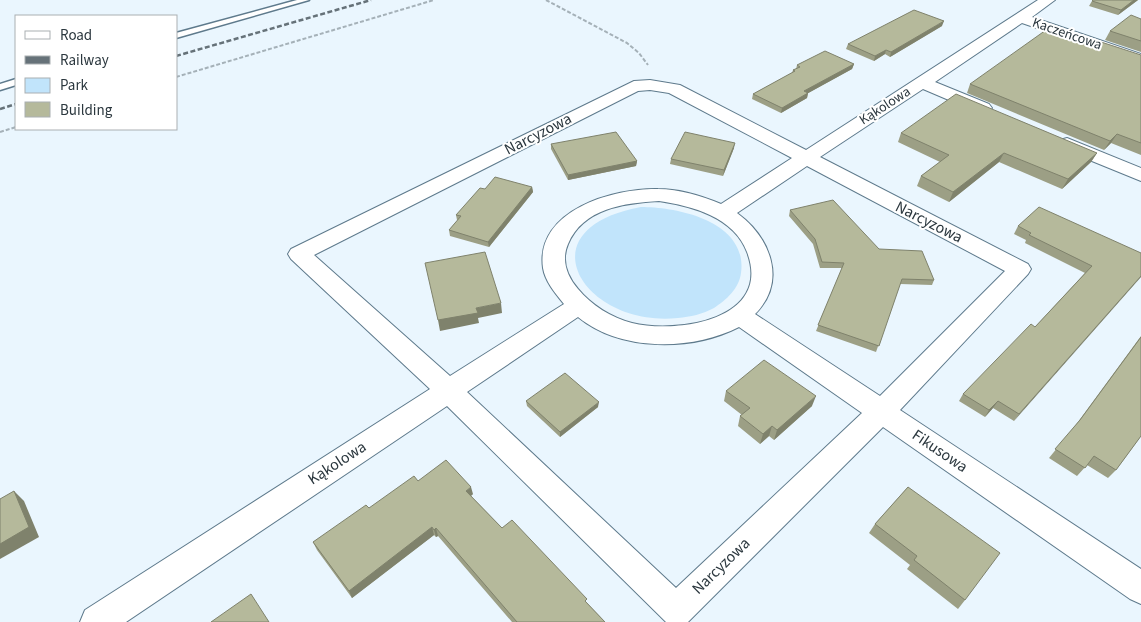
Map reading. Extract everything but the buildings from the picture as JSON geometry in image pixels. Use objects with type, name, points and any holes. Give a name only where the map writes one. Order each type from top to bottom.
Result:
[{"type":"street","name":"Kąkolowa","points":[[722,213],[1048,0]]},
{"type":"street","name":"Kaczeńcowa","points":[[1021,18],[1141,59]]},
{"type":"street","points":[[921,82],[1003,117]]},
{"type":"street","name":"Narcyzowa","points":[[634,86],[674,89],[805,158],[1020,269],[882,411],[676,610],[448,390],[298,254],[634,86]]},
{"type":"street","points":[[1049,136],[1141,175]]},
{"type":"street","points":[[659,195],[681,198],[702,204],[722,213],[738,224],[751,238],[760,253],[764,269],[761,286],[753,301],[739,315],[712,328],[697,333],[671,336],[645,335],[620,329],[597,319],[578,306],[564,291],[556,274],[554,258],[558,242],[566,228],[579,216],[596,206],[615,199],[659,195]]},
{"type":"street","name":"Kąkolowa","points":[[97,622],[578,306]]},
{"type":"street","name":"Fikusowa","points":[[739,315],[1141,588]]},
{"type":"lane","points":[[178,35],[305,0]]},
{"type":"lane","points":[[0,87],[15,82]]},
{"type":"path","points":[[178,76],[434,0]]},
{"type":"path","points":[[546,0],[632,46],[643,57],[661,87]]},
{"type":"path","points":[[0,132],[15,126]]},
{"type":"green space","points":[[641,207],[674,210],[691,214],[708,221],[734,241],[740,256],[741,273],[738,284],[727,298],[714,308],[692,316],[678,318],[644,317],[616,308],[593,293],[579,274],[575,254],[583,235],[604,218]]},
{"type":"railway","points":[[178,55],[371,0]]},
{"type":"railway","points":[[0,109],[15,104]]}]
